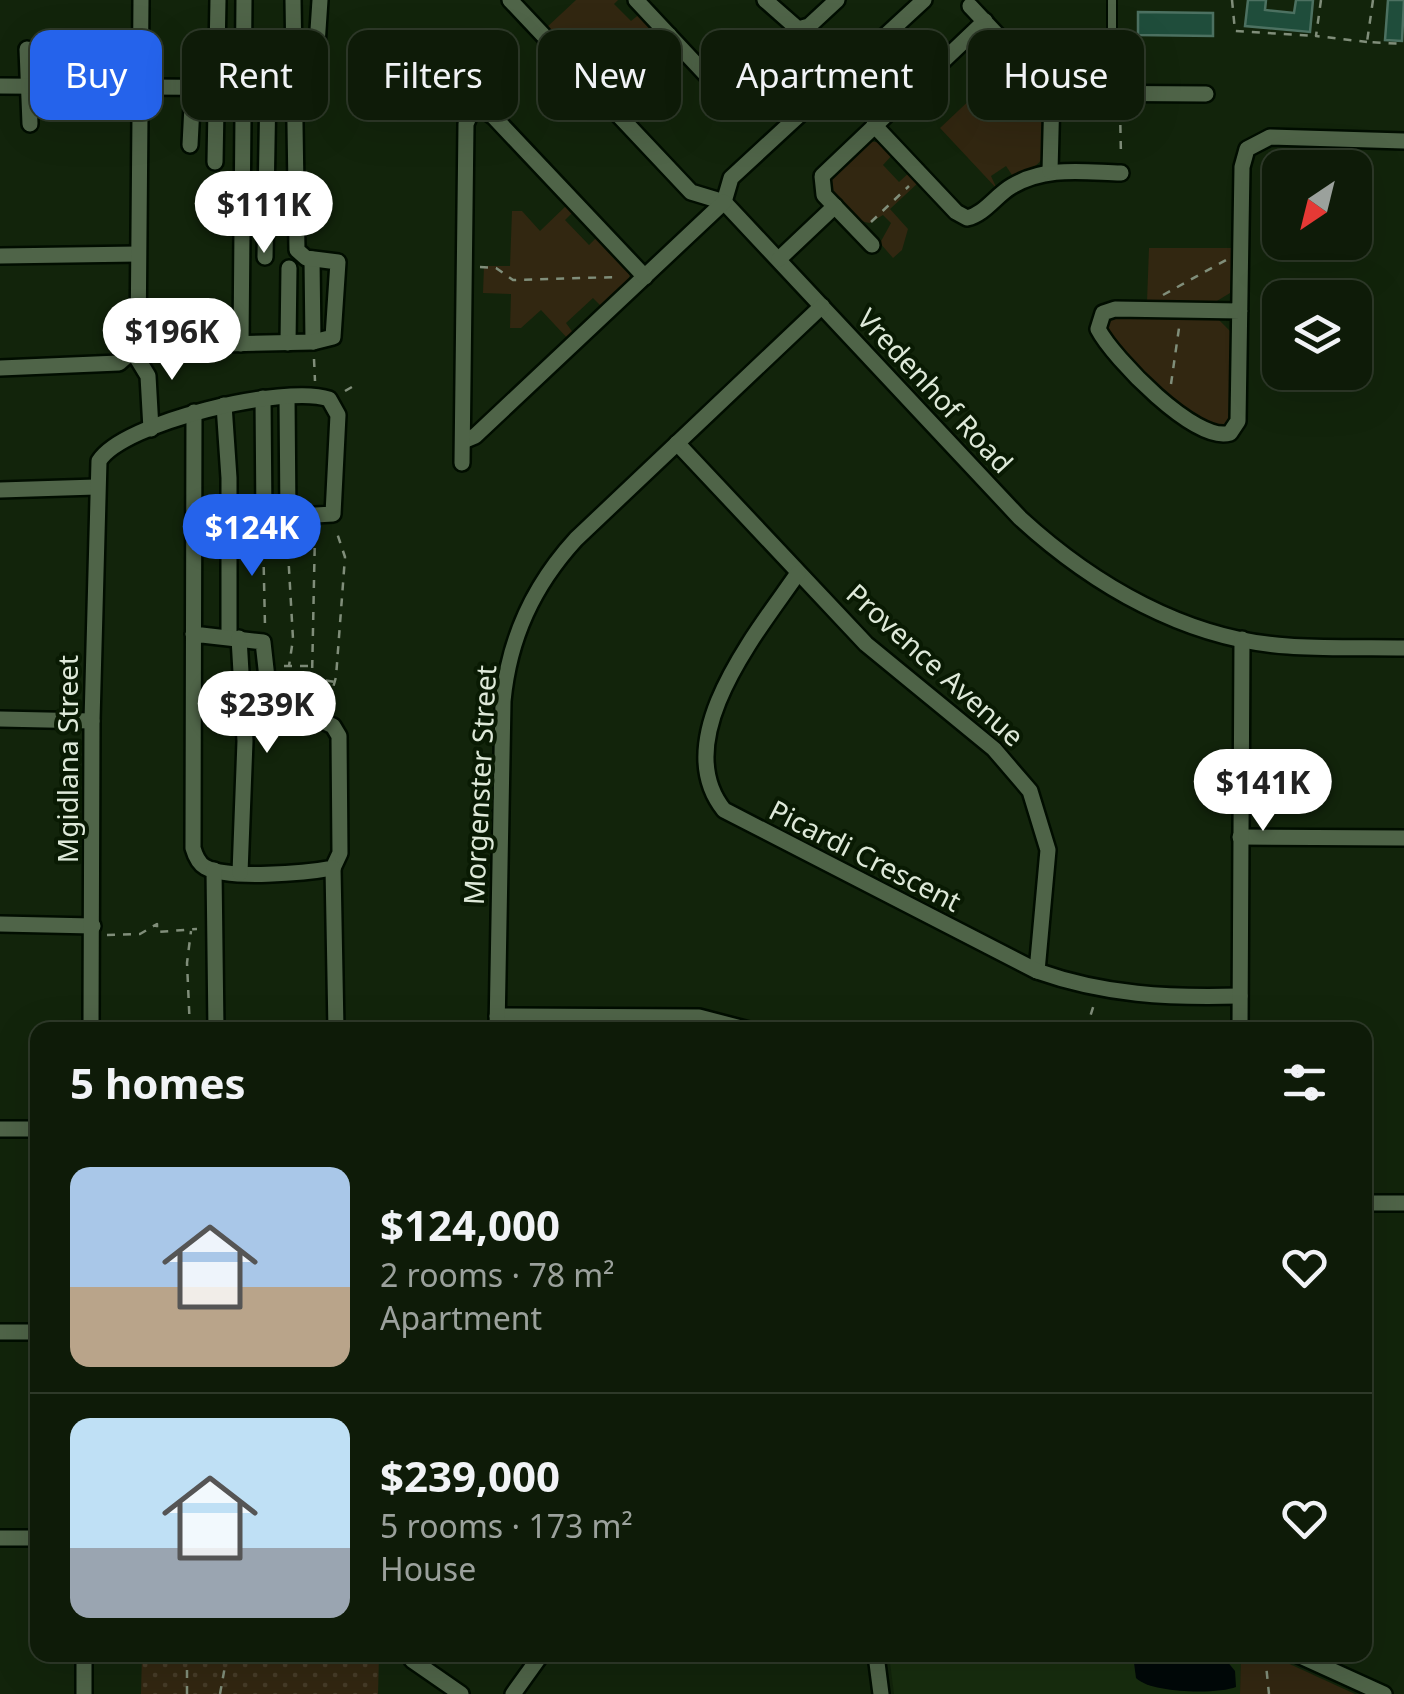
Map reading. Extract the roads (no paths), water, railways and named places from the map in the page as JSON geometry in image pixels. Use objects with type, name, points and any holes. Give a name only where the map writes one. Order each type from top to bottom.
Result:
[{"type":"street","points":[[141,0],[141,30]]},
{"type":"street","points":[[218,0],[218,30]]},
{"type":"street","points":[[243,30],[244,0]]},
{"type":"street","points":[[293,0],[294,30]]},
{"type":"street","points":[[318,30],[320,0]]},
{"type":"street","points":[[510,0],[538,30]]},
{"type":"street","points":[[636,0],[664,30]]},
{"type":"street","points":[[765,0],[798,29],[810,26],[837,0]]},
{"type":"street","points":[[462,440],[475,436],[724,202],[731,178],[924,0]]},
{"type":"street","points":[[970,6],[993,30]]},
{"type":"street","points":[[872,245],[822,191],[822,176],[985,22]]},
{"type":"street","points":[[681,48],[701,69]]},
{"type":"street","points":[[0,86],[30,86],[28,49]]},
{"type":"street","points":[[1144,93],[1206,94]]},
{"type":"street","points":[[462,463],[466,120],[478,108],[494,117],[645,276]]},
{"type":"street","points":[[141,120],[136,350],[148,376],[152,430]]},
{"type":"street","points":[[190,145],[191,120]]},
{"type":"street","points":[[215,162],[217,120]]},
{"type":"street","points":[[241,344],[242,120]]},
{"type":"street","points":[[265,256],[267,120]]},
{"type":"street","points":[[0,368],[119,363],[136,350],[329,341],[336,330],[339,269],[336,260],[312,259],[296,250],[294,120]]},
{"type":"street","points":[[622,120],[691,192],[724,202]]},
{"type":"street","points":[[1050,171],[1051,120]]},
{"type":"street","points":[[874,125],[967,218],[977,215],[1008,188],[1050,171],[1121,173]]},
{"type":"street","points":[[1240,311],[1109,310],[1100,318],[1098,329],[1168,406],[1214,435],[1234,430],[1238,422],[1244,155],[1257,140],[1270,136],[1404,141]]},
{"type":"street","name":"Vredenhof Road","points":[[724,202],[1045,541],[1129,598],[1186,623],[1242,639],[1286,646],[1404,648]]},
{"type":"street","points":[[779,259],[835,206]]},
{"type":"street","points":[[0,256],[138,254]]},
{"type":"street","points":[[312,259],[313,342]]},
{"type":"street","points":[[288,268],[288,343]]},
{"type":"street","name":"Morgenster Street","points":[[497,1022],[503,701],[515,637],[534,594],[560,556],[822,306]]},
{"type":"street","points":[[287,396],[288,517]]},
{"type":"street","points":[[0,490],[96,487],[104,453],[194,412],[287,396],[322,396],[335,406],[338,416],[325,515],[230,520]]},
{"type":"street","points":[[263,398],[264,519]]},
{"type":"street","points":[[224,405],[234,638],[245,741],[240,872]]},
{"type":"street","points":[[194,412],[192,848],[200,862],[214,870],[333,868]]},
{"type":"street","name":"Provence Avenue","points":[[678,443],[798,573],[894,669],[994,750],[1030,791],[1048,850],[1037,972]]},
{"type":"street","name":"Mgidlana Street","points":[[92,1022],[96,487]]},
{"type":"street","name":"Picardi Crescent","points":[[798,573],[720,693],[709,754],[717,801],[738,819],[1037,972],[1098,990],[1141,997],[1240,996]]},
{"type":"street","points":[[193,634],[264,642],[268,696],[333,726],[338,736],[340,853],[333,868],[336,1022]]},
{"type":"street","points":[[1240,1022],[1242,639]]},
{"type":"street","points":[[0,719],[92,722]]},
{"type":"street","points":[[1240,836],[1404,838]]},
{"type":"street","points":[[214,870],[216,1022]]},
{"type":"street","points":[[0,924],[93,926]]},
{"type":"street","points":[[531,1022],[699,1017],[718,1022]]},
{"type":"street","points":[[0,1129],[30,1130]]},
{"type":"street","points":[[1372,1203],[1404,1203]]},
{"type":"street","points":[[0,1332],[30,1332]]},
{"type":"street","points":[[0,1538],[30,1538]]},
{"type":"street","points":[[84,1662],[84,1694]]},
{"type":"street","points":[[415,1662],[461,1694]]},
{"type":"street","points":[[513,1694],[536,1662]]},
{"type":"street","points":[[877,1662],[881,1694]]},
{"type":"street","points":[[1313,1662],[1384,1694]]},
{"type":"lane","points":[[1112,0],[1112,30]]}]
